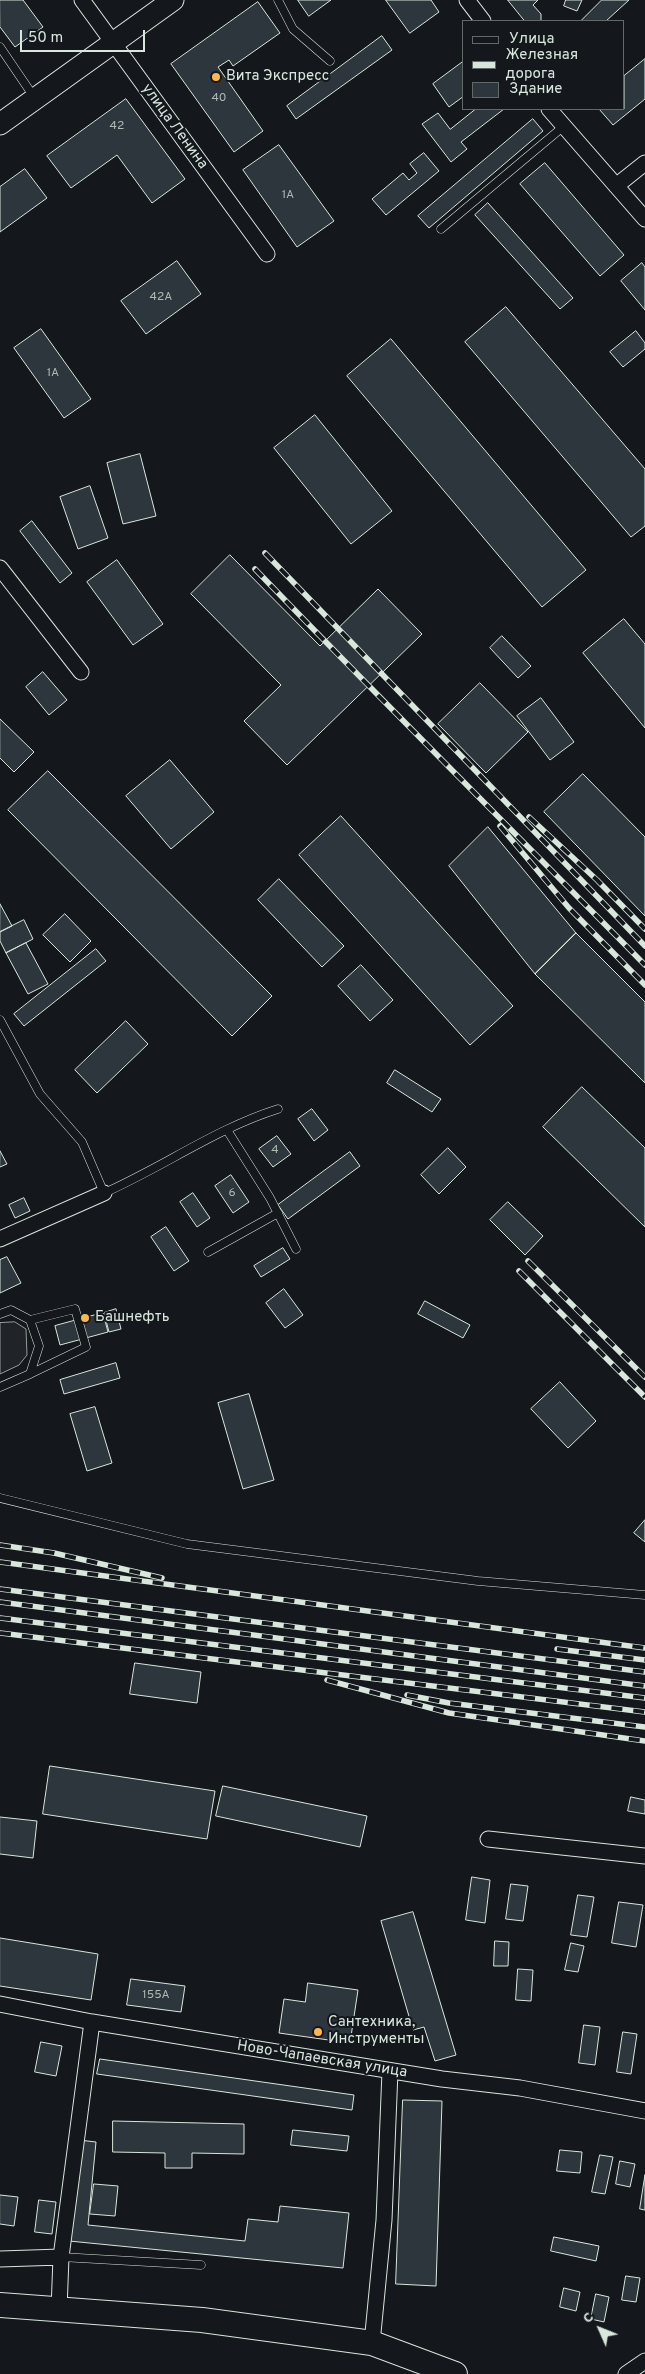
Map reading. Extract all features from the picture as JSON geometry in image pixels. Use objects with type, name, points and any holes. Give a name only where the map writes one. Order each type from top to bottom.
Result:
[{"type":"main road","points":[[0,124],[173,0]]},
{"type":"main road","points":[[0,2305],[202,2320],[372,2343],[455,2374]]},
{"type":"street","name":"улица Ленина","points":[[82,0],[266,254]]},
{"type":"street","points":[[467,0],[481,20]]},
{"type":"street","points":[[550,110],[645,219]]},
{"type":"street","points":[[616,186],[645,163]]},
{"type":"street","points":[[0,568],[81,672]]},
{"type":"street","points":[[0,1239],[104,1193]]},
{"type":"street","points":[[488,1839],[645,1856]]},
{"type":"street","name":"Ново-Чапаевская улица","points":[[0,2004],[92,2022],[390,2071],[520,2088],[645,2111]]},
{"type":"street","points":[[59,2310],[61,2257],[92,2022]]},
{"type":"street","points":[[372,2343],[384,2220],[390,2071]]},
{"type":"street","points":[[0,2258],[61,2257]]},
{"type":"street","points":[[626,2374],[645,2361]]},
{"type":"lane","points":[[278,0],[293,29],[330,61]]},
{"type":"lane","points":[[0,47],[36,99]]},
{"type":"lane","points":[[441,229],[564,126]]},
{"type":"lane","points":[[0,1020],[40,1094],[82,1142],[104,1193],[139,1178],[250,1118],[278,1109]]},
{"type":"lane","points":[[227,1130],[278,1213],[296,1250]]},
{"type":"lane","points":[[208,1252],[278,1213]]},
{"type":"lane","points":[[0,1314],[11,1310],[30,1320],[75,1309],[86,1347],[0,1387]]},
{"type":"lane","points":[[30,1320],[39,1346],[30,1374]]},
{"type":"lane","points":[[0,1498],[187,1544],[478,1581],[645,1594]]},
{"type":"lane","points":[[61,2257],[201,2265]]},
{"type":"shaded area","points":[[15,1322],[26,1329],[27,1355],[19,1365],[0,1374],[0,1323]]},
{"type":"building","points":[[0,0],[23,0],[43,27],[15,47],[0,27]]},
{"type":"building","points":[[298,0],[331,0],[309,16]]},
{"type":"building","points":[[386,0],[431,0],[439,12],[410,33]]},
{"type":"building","points":[[508,0],[538,0],[533,5],[541,14],[541,20],[524,20]]},
{"type":"building","points":[[566,0],[582,0],[577,11],[564,6]]},
{"type":"building","points":[[602,0],[629,0],[607,20],[582,20]]},
{"type":"building","points":[[258,2],[280,33],[233,66],[229,60],[218,67],[263,131],[234,152],[171,64]]},
{"type":"building","points":[[382,36],[392,50],[296,119],[287,106]]},
{"type":"building","points":[[645,59],[645,99],[613,125],[600,110],[625,110],[625,75]]},
{"type":"building","points":[[462,62],[462,97],[449,107],[433,84]]},
{"type":"building","points":[[126,99],[185,179],[152,203],[117,155],[71,188],[47,156]]},
{"type":"building","points":[[475,110],[503,110],[461,142],[467,149],[451,162],[422,124],[438,113],[450,129]]},
{"type":"building","points":[[533,119],[543,131],[429,228],[418,216]]},
{"type":"building","points":[[279,145],[334,221],[297,247],[243,170]]},
{"type":"building","points":[[424,153],[439,171],[386,215],[372,199],[403,173],[409,180],[417,173],[410,164]]},
{"type":"building","points":[[545,163],[624,255],[600,276],[520,184]]},
{"type":"building","points":[[25,169],[47,198],[0,232],[0,187]]},
{"type":"building","points":[[488,203],[573,298],[560,309],[475,215]]},
{"type":"building","points":[[177,261],[201,294],[146,334],[121,301]]},
{"type":"building","points":[[642,263],[645,267],[645,310],[621,281]]},
{"type":"building","points":[[506,307],[645,469],[645,526],[631,537],[465,342]]},
{"type":"building","points":[[41,329],[91,399],[64,418],[14,348]]},
{"type":"building","points":[[636,331],[645,343],[645,349],[623,367],[610,352]]},
{"type":"building","points":[[391,339],[586,570],[542,607],[347,376]]},
{"type":"building","points":[[315,415],[392,511],[351,544],[274,448]]},
{"type":"building","points":[[140,454],[156,516],[123,524],[107,463]]},
{"type":"building","points":[[90,486],[108,538],[78,549],[60,497]]},
{"type":"building","points":[[32,521],[72,573],[60,583],[20,531]]},
{"type":"building","points":[[230,555],[320,646],[378,589],[422,634],[287,765],[244,721],[281,685],[191,594]]},
{"type":"building","points":[[117,560],[163,624],[133,645],[87,582]]},
{"type":"building","points":[[624,619],[645,644],[645,728],[583,653]]},
{"type":"building","points":[[502,636],[531,666],[518,678],[490,648]]},
{"type":"building","points":[[43,672],[67,700],[49,715],[26,687]]},
{"type":"building","points":[[480,683],[528,732],[486,773],[438,724]]},
{"type":"building","points":[[541,698],[574,742],[550,760],[517,716]]},
{"type":"building","points":[[0,719],[34,752],[14,772],[0,758]]},
{"type":"building","points":[[170,760],[214,812],[171,849],[126,796]]},
{"type":"building","points":[[48,771],[272,996],[232,1036],[8,810]]},
{"type":"building","points":[[583,774],[645,837],[645,916],[544,812]]},
{"type":"building","points":[[341,816],[513,1006],[470,1045],[299,855]]},
{"type":"building","points":[[488,827],[576,933],[535,974],[449,866]]},
{"type":"building","points":[[279,879],[344,946],[322,967],[258,900]]},
{"type":"building","points":[[0,904],[12,926],[0,932]]},
{"type":"building","points":[[65,914],[91,941],[70,962],[43,935]]},
{"type":"building","points":[[24,920],[33,939],[6,953],[0,941],[0,932]]},
{"type":"building","points":[[576,933],[645,1002],[645,1083],[535,974]]},
{"type":"building","points":[[26,943],[48,984],[28,994],[6,953]]},
{"type":"building","points":[[96,949],[106,961],[24,1026],[14,1014]]},
{"type":"building","points":[[361,965],[393,1000],[370,1021],[338,986]]},
{"type":"building","points":[[126,1021],[148,1044],[97,1093],[75,1070]]},
{"type":"building","points":[[395,1070],[441,1099],[432,1112],[387,1083]]},
{"type":"building","points":[[582,1087],[645,1148],[645,1227],[543,1127]]},
{"type":"building","points":[[312,1109],[328,1130],[314,1141],[298,1119]]},
{"type":"building","points":[[277,1136],[291,1154],[273,1167],[259,1149]]},
{"type":"building","points":[[448,1148],[466,1167],[439,1194],[421,1175]]},
{"type":"building","points":[[0,1151],[7,1164],[0,1167]]},
{"type":"building","points":[[350,1152],[360,1166],[288,1219],[278,1205]]},
{"type":"building","points":[[231,1175],[249,1202],[233,1213],[215,1186]]},
{"type":"building","points":[[193,1193],[210,1218],[197,1227],[180,1202]]},
{"type":"building","points":[[24,1198],[30,1211],[15,1218],[9,1205]]},
{"type":"building","points":[[508,1202],[543,1236],[525,1255],[490,1220]]},
{"type":"building","points":[[166,1227],[189,1261],[174,1271],[151,1237]]},
{"type":"building","points":[[283,1248],[290,1259],[261,1277],[254,1266]]},
{"type":"building","points":[[7,1257],[21,1283],[0,1293],[0,1260]]},
{"type":"building","points":[[284,1289],[303,1315],[285,1328],[266,1303]]},
{"type":"building","points":[[425,1301],[470,1325],[463,1338],[418,1314]]},
{"type":"building","points":[[116,1309],[121,1329],[109,1332],[104,1313]]},
{"type":"building","points":[[103,1313],[108,1332],[60,1345],[55,1326]]},
{"type":"building","points":[[116,1363],[120,1378],[64,1394],[60,1380]]},
{"type":"building","points":[[560,1382],[596,1421],[568,1448],[531,1409]]},
{"type":"building","points":[[249,1394],[274,1480],[243,1489],[218,1403]]},
{"type":"building","points":[[95,1407],[112,1463],[87,1471],[70,1414]]},
{"type":"building","points":[[645,1520],[645,1542],[634,1533]]},
{"type":"building","points":[[135,1663],[201,1672],[197,1703],[130,1694]]},
{"type":"building","points":[[50,1766],[215,1791],[207,1839],[43,1814]]},
{"type":"building","points":[[223,1786],[367,1816],[360,1847],[216,1816]]},
{"type":"building","points":[[631,1797],[645,1800],[645,1814],[628,1811]]},
{"type":"building","points":[[0,1817],[37,1821],[33,1858],[0,1854]]},
{"type":"building","points":[[472,1877],[490,1880],[485,1923],[466,1920]]},
{"type":"building","points":[[511,1884],[528,1886],[523,1921],[506,1919]]},
{"type":"building","points":[[578,1895],[594,1897],[587,1937],[571,1935]]},
{"type":"building","points":[[619,1902],[643,1905],[636,1947],[612,1943]]},
{"type":"building","points":[[413,1912],[456,2055],[435,2061],[424,2027],[413,2030],[381,1921]]},
{"type":"building","points":[[0,1938],[98,1954],[91,2000],[0,1986]]},
{"type":"building","points":[[495,1941],[509,1942],[508,1966],[494,1966]]},
{"type":"building","points":[[571,1943],[584,1946],[578,1972],[565,1970]]},
{"type":"building","points":[[518,1969],[533,1970],[531,2001],[516,2000]]},
{"type":"building","points":[[131,1979],[185,1986],[181,2012],[127,2005]]},
{"type":"building","points":[[308,1983],[358,1990],[350,2043],[279,2033],[284,1999],[305,2002]]},
{"type":"building","points":[[584,2025],[600,2027],[595,2065],[579,2063]]},
{"type":"building","points":[[623,2032],[637,2034],[631,2074],[617,2072]]},
{"type":"building","points":[[41,2042],[62,2046],[56,2076],[35,2072]]},
{"type":"building","points":[[100,2059],[354,2095],[352,2110],[97,2074]]},
{"type":"building","points":[[403,2100],[442,2101],[436,2286],[396,2284]]},
{"type":"building","points":[[113,2121],[244,2124],[244,2154],[192,2153],[192,2168],[165,2168],[165,2153],[113,2152]]},
{"type":"building","points":[[293,2130],[349,2136],[347,2151],[291,2145]]},
{"type":"building","points":[[79,2140],[96,2142],[88,2225],[245,2241],[248,2219],[278,2222],[280,2206],[349,2213],[343,2268],[69,2241]]},
{"type":"building","points":[[560,2150],[582,2152],[580,2173],[557,2171]]},
{"type":"building","points":[[600,2155],[613,2157],[605,2194],[592,2192]]},
{"type":"building","points":[[620,2161],[635,2164],[630,2187],[616,2184]]},
{"type":"building","points":[[645,2175],[645,2210],[640,2209]]},
{"type":"building","points":[[94,2184],[118,2186],[115,2216],[90,2214]]},
{"type":"building","points":[[0,2195],[18,2197],[14,2226],[0,2224]]},
{"type":"building","points":[[39,2200],[56,2202],[52,2234],[35,2232]]},
{"type":"building","points":[[554,2237],[599,2246],[596,2261],[551,2251]]},
{"type":"building","points":[[626,2276],[640,2278],[636,2302],[622,2300]]},
{"type":"building","points":[[564,2288],[580,2292],[576,2311],[560,2307]]},
{"type":"building","points":[[596,2294],[609,2297],[604,2322],[591,2319]]},
{"type":"railway","points":[[265,553],[645,946]]},
{"type":"railway","points":[[255,569],[645,965]]},
{"type":"railway","points":[[529,817],[597,880],[645,929]]},
{"type":"railway","points":[[500,826],[569,908],[645,985]]},
{"type":"railway","points":[[528,1261],[645,1377]]},
{"type":"railway","points":[[519,1271],[645,1397]]},
{"type":"railway","points":[[0,1545],[54,1553],[162,1578]]},
{"type":"railway","points":[[0,1562],[645,1648]]},
{"type":"railway","points":[[0,1589],[645,1672]]},
{"type":"railway","points":[[0,1602],[645,1686]]},
{"type":"railway","points":[[0,1618],[645,1698]]},
{"type":"railway","points":[[0,1633],[645,1712]]},
{"type":"railway","points":[[557,1649],[645,1660]]},
{"type":"railway","points":[[327,1680],[449,1713],[645,1741]]},
{"type":"railway","points":[[407,1695],[449,1703],[645,1727]]},
{"type":"place","name":"Вита Экспресс","points":[[216,77]]},
{"type":"place","name":"Башнефть","points":[[85,1318]]},
{"type":"place","name":"Сантехника, Инструменты","points":[[318,2032]]}]
